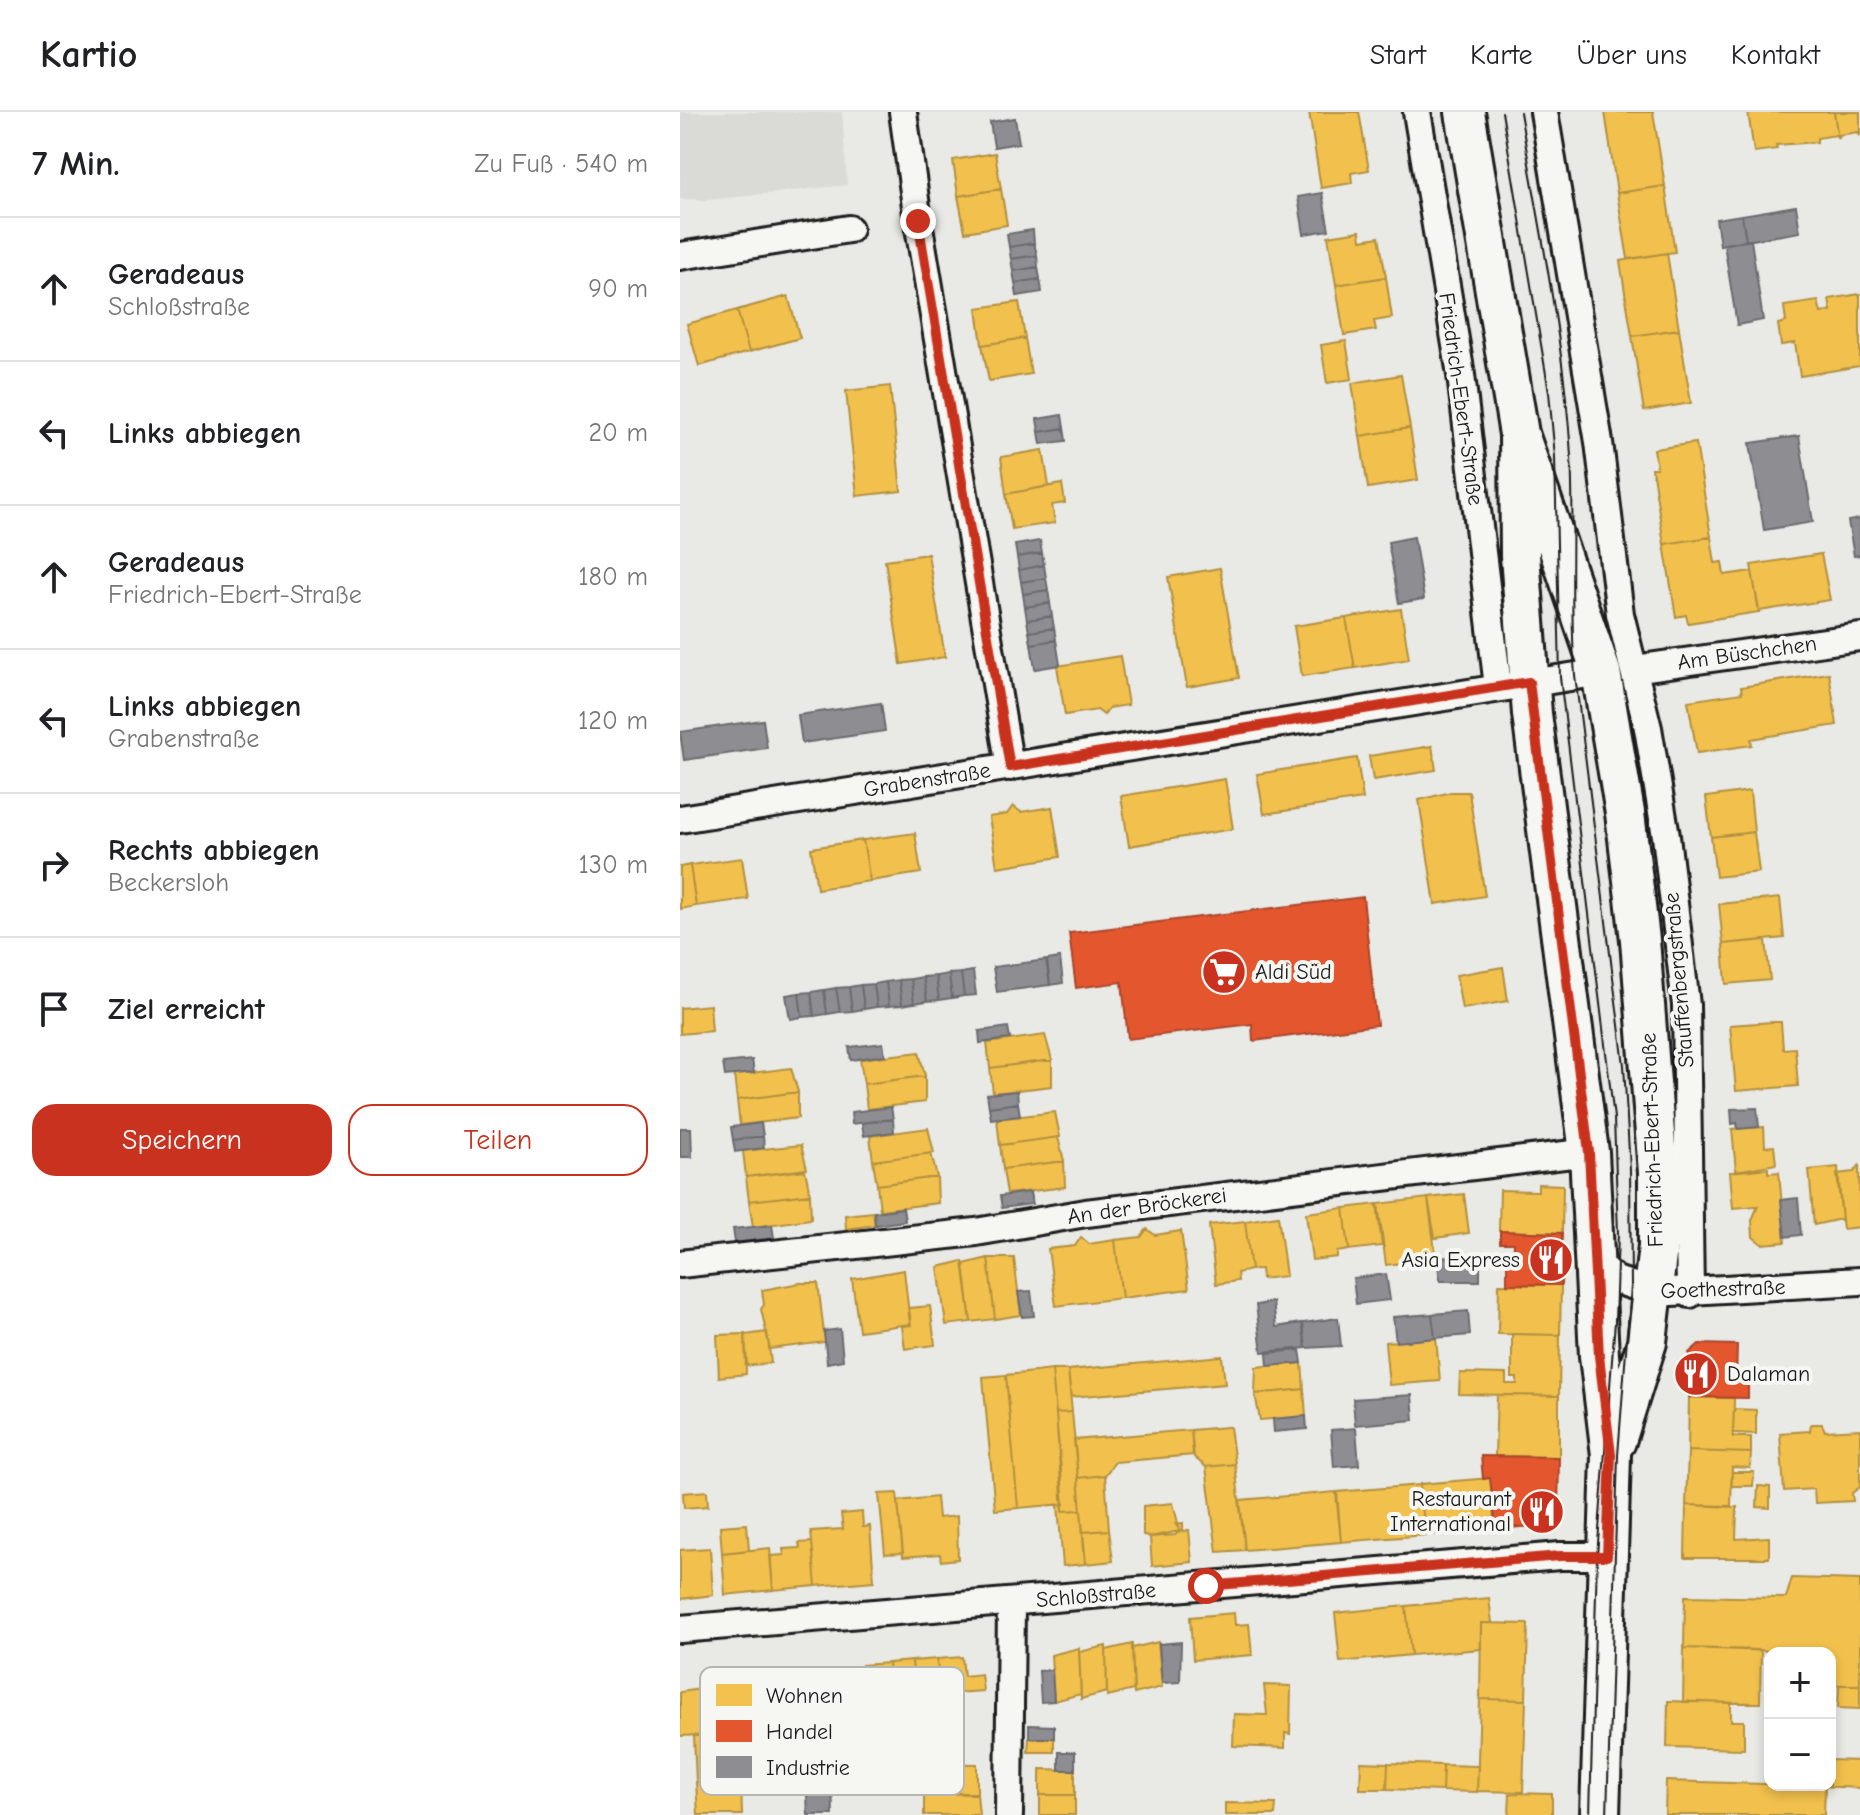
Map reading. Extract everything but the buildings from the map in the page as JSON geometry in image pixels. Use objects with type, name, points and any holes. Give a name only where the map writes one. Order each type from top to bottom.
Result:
[{"type":"main road","name":"Friedrich-Ebert-Straße","points":[[1465,112],[1519,434],[1520,555],[1513,685],[1589,1152],[1599,1356],[1611,1455]]},
{"type":"main road","name":"Friedrich-Ebert-Straße","points":[[1519,434],[1617,670],[1625,813],[1643,969],[1658,1173],[1672,1294],[1647,1342],[1611,1455]]},
{"type":"main road","points":[[1600,1815],[1611,1455]]},
{"type":"street","points":[[903,112],[1010,767]]},
{"type":"street","name":"Friedrich-Ebert-Straße","points":[[1417,112],[1513,685]]},
{"type":"street","points":[[1544,112],[1599,442],[1620,614],[1617,670]]},
{"type":"street","points":[[680,256],[849,229]]},
{"type":"street","name":"Am Büschchen","points":[[1617,670],[1860,637]]},
{"type":"street","name":"Grabenstraße","points":[[680,819],[1617,670]]},
{"type":"street","name":"An der Bröckerei","points":[[693,1263],[976,1232],[1086,1213],[1589,1152]]},
{"type":"street","name":"Goethestraße","points":[[1594,1261],[1616,1280],[1672,1294],[1860,1281]]},
{"type":"street","name":"Schloßstraße","points":[[680,1629],[1560,1556],[1607,1556]]},
{"type":"street","points":[[1009,1815],[1011,1602]]},
{"type":"shaded area","points":[[680,112],[842,112],[847,185],[708,200],[680,199]]},
{"type":"tram line","points":[[1502,112],[1549,392],[1555,457],[1560,677],[1614,1118],[1618,1234],[1615,1321],[1597,1556],[1590,1815]]},
{"type":"tram line","points":[[1520,112],[1550,283],[1568,413],[1575,675],[1624,1065],[1630,1170],[1631,1286],[1618,1455],[1607,1815]]},
{"type":"place","name":"Aldi Süd","points":[[1224,972]]},
{"type":"place","name":"Asia Express","points":[[1551,1260]]},
{"type":"place","name":"Dalaman","points":[[1696,1374]]},
{"type":"place","name":"Restaurant International","points":[[1542,1512]]},
{"type":"route","points":[[918,221],[1010,767],[1529,682],[1589,1152],[1599,1356],[1611,1455],[1607,1556],[1560,1556],[1206,1586]]}]
